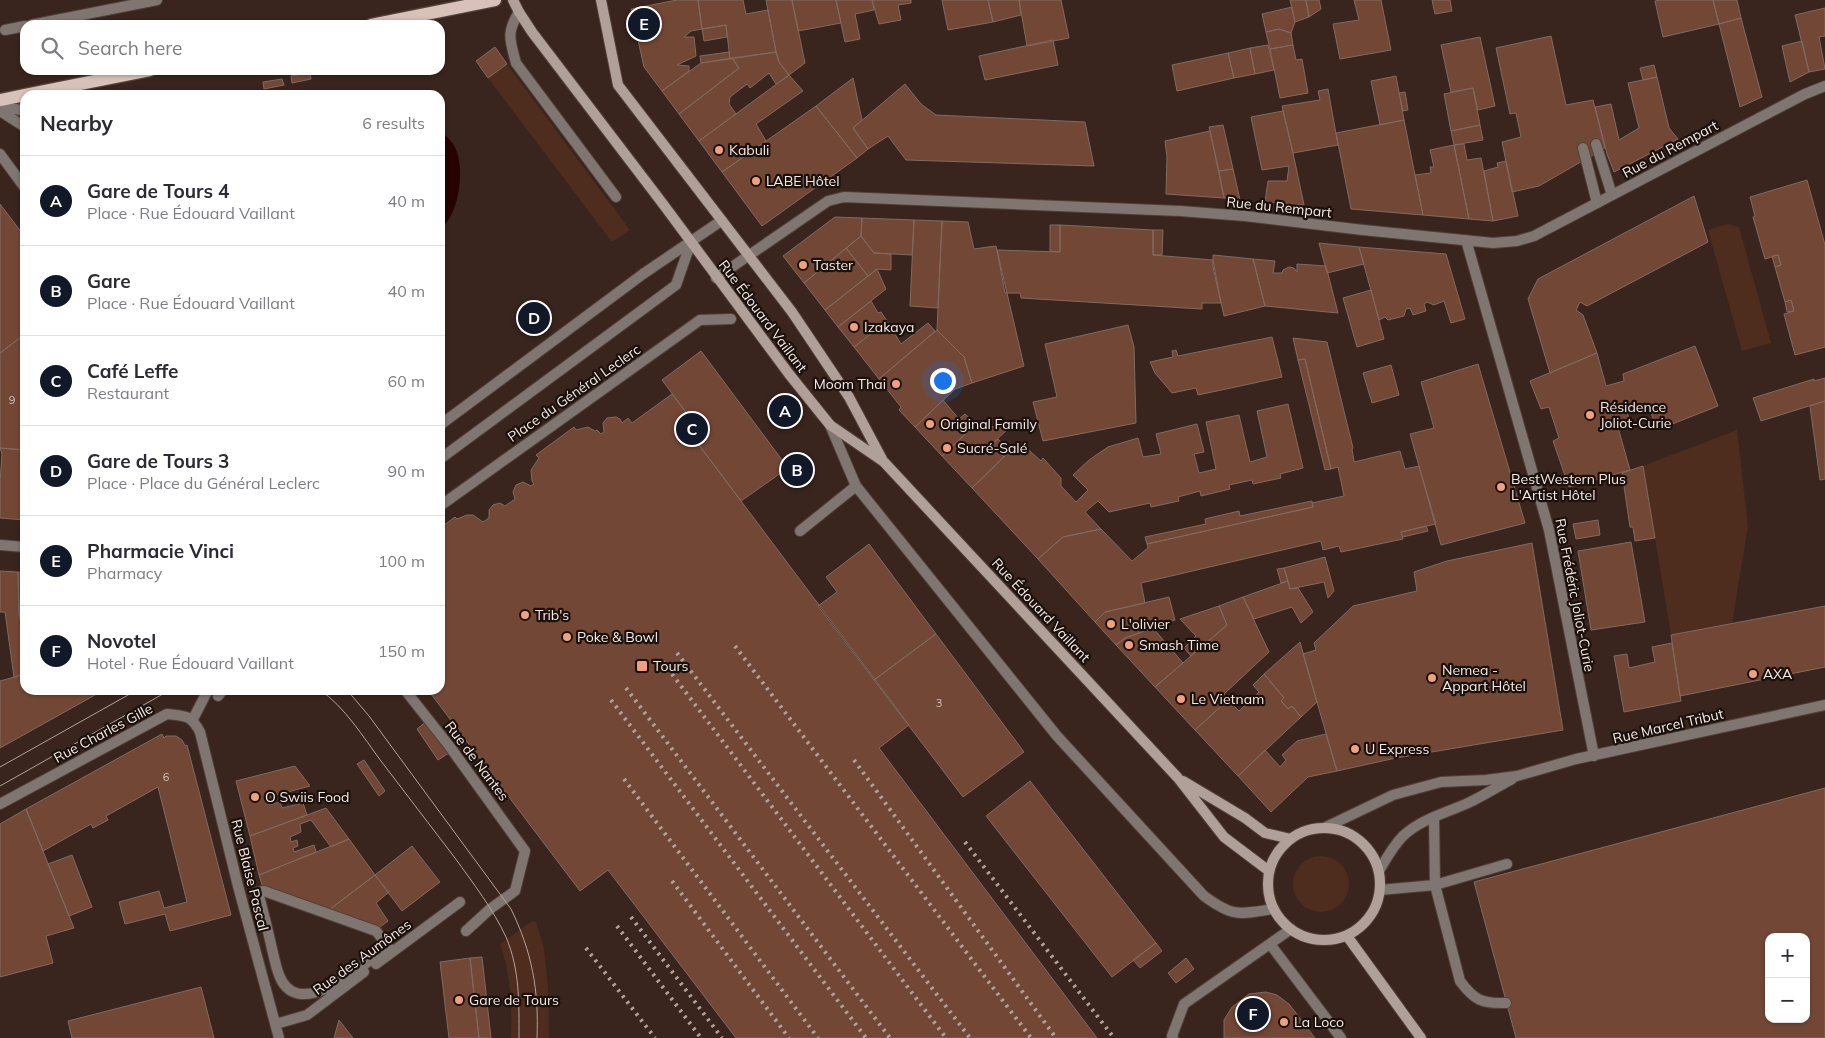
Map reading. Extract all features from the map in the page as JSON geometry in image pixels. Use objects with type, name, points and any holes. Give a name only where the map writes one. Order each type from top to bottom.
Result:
[{"type":"main road","points":[[396,20],[495,0]]},
{"type":"main road","points":[[513,0],[518,12],[691,242]]},
{"type":"main road","points":[[601,0],[618,85],[694,182],[721,221]]},
{"type":"main road","points":[[50,90],[125,75]]},
{"type":"main road","points":[[0,100],[20,96]]},
{"type":"main road","name":"Rue Édouard Vaillant","points":[[721,221],[749,254],[792,312],[849,396],[884,462]]},
{"type":"main road","name":"Rue Édouard Vaillant","points":[[691,242],[716,278],[830,425],[884,462],[1178,778],[1224,837],[1269,871]]},
{"type":"main road","name":"Rue Édouard Vaillant","points":[[1178,778],[1245,818],[1265,834],[1291,839]]},
{"type":"main road","points":[[1324,828],[1342,831],[1357,839],[1371,853],[1379,870],[1380,890],[1375,909],[1363,925],[1347,936],[1328,940],[1308,938],[1291,929],[1281,920],[1274,909],[1269,897],[1269,871],[1274,858],[1291,839],[1307,830],[1324,828]]},
{"type":"main road","points":[[1347,936],[1421,1038]]},
{"type":"street","points":[[56,20],[157,0]]},
{"type":"street","points":[[518,12],[512,23],[509,37],[516,63],[616,197]]},
{"type":"street","points":[[5,30],[20,27]]},
{"type":"street","name":"Rue du Rempart","points":[[716,278],[828,201],[844,197],[1208,213],[1493,243],[1517,241],[1534,236],[1805,94],[1825,86]]},
{"type":"street","points":[[0,106],[20,111]]},
{"type":"street","points":[[0,111],[20,124]]},
{"type":"street","points":[[1596,144],[1612,195]]},
{"type":"street","points":[[1584,148],[1596,203]]},
{"type":"street","points":[[0,154],[20,181]]},
{"type":"street","points":[[445,421],[643,274],[721,221]]},
{"type":"street","name":"Rue Frédéric Joliot-Curie","points":[[1466,240],[1549,530],[1594,756]]},
{"type":"street","name":"Place du Général Leclerc","points":[[445,455],[676,285],[691,242]]},
{"type":"street","name":"Place du Général Leclerc","points":[[445,502],[700,320],[730,319]]},
{"type":"street","points":[[830,425],[856,486],[1057,736],[1204,896],[1222,910],[1240,914],[1274,909]]},
{"type":"street","points":[[800,530],[856,486]]},
{"type":"street","points":[[0,545],[20,547]]},
{"type":"street","points":[[193,719],[205,695]]},
{"type":"street","name":"Rue de Nantes","points":[[409,695],[450,747],[526,851],[515,891],[490,909],[466,932]]},
{"type":"street","name":"Rue Marcel Tribut","points":[[1324,828],[1392,796],[1441,782],[1486,780],[1517,776],[1576,759],[1825,705]]},
{"type":"street","name":"Rue Charles Gille","points":[[0,804],[167,714],[193,719]]},
{"type":"street","name":"Rue Blaise Pascal","points":[[193,719],[200,732],[238,886],[279,1038]]},
{"type":"street","name":"Rue Marcel Tribut","points":[[1379,870],[1403,836],[1424,821],[1468,802],[1517,776]]},
{"type":"street","points":[[1434,817],[1435,885],[1460,981],[1467,991],[1482,1002],[1506,1003]]},
{"type":"street","points":[[1380,890],[1435,885],[1507,864]]},
{"type":"street","points":[[264,891],[376,931],[388,946],[323,991],[311,994],[289,989],[279,977],[258,892],[264,891]]},
{"type":"street","name":"Rue des Aumônes","points":[[276,1024],[307,1015],[460,902]]},
{"type":"street","points":[[1174,1038],[1172,1036],[1184,1004],[1291,929]]},
{"type":"street","points":[[1270,944],[1341,1038]]},
{"type":"shaded area","points":[[507,64],[630,230],[612,242],[488,78]]},
{"type":"shaded area","points":[[445,135],[456,149],[460,171],[456,204],[446,223]]},
{"type":"shaded area","points":[[1728,224],[1739,227],[1771,343],[1742,351],[1708,230]]},
{"type":"shaded area","points":[[1737,430],[1748,526],[1732,623],[1671,635],[1643,466]]},
{"type":"shaded area","points":[[1315,856],[1327,856],[1337,860],[1345,868],[1349,884],[1345,900],[1337,908],[1327,912],[1315,912],[1305,908],[1297,900],[1293,890],[1293,878],[1297,868],[1305,860]]},
{"type":"shaded area","points":[[532,921],[536,922],[544,948],[548,987],[549,1038],[511,1038],[510,990],[507,968],[500,944]]},
{"type":"building","points":[[677,0],[698,0],[702,29],[691,31],[684,37],[694,37],[696,56],[677,65],[689,66],[689,71],[662,91],[644,67],[631,9]]},
{"type":"building","points":[[698,0],[743,0],[746,14],[768,10],[776,52],[730,59],[726,25],[702,29]]},
{"type":"building","points":[[766,0],[792,0],[805,63],[789,75],[779,62]]},
{"type":"building","points":[[792,0],[836,0],[841,23],[798,31]]},
{"type":"building","points":[[836,0],[872,0],[874,10],[855,14],[860,39],[845,42]]},
{"type":"building","points":[[872,0],[911,0],[911,3],[898,5],[901,20],[879,24]]},
{"type":"building","points":[[942,0],[988,0],[993,22],[948,30]]},
{"type":"building","points":[[988,0],[1019,0],[1021,15],[993,22]]},
{"type":"building","points":[[1019,0],[1061,0],[1069,38],[1027,46]]},
{"type":"building","points":[[1290,0],[1306,0],[1309,17],[1295,22]]},
{"type":"building","points":[[1306,0],[1319,0],[1321,9],[1309,17]]},
{"type":"building","points":[[1354,0],[1381,0],[1391,50],[1340,59],[1333,24],[1359,20]]},
{"type":"building","points":[[1432,0],[1450,0],[1452,11],[1435,14]]},
{"type":"building","points":[[1713,0],[1719,24],[1663,37],[1655,1]]},
{"type":"building","points":[[1713,0],[1737,0],[1741,18],[1719,24]]},
{"type":"building","points":[[1292,7],[1295,22],[1291,33],[1279,29],[1266,32],[1262,14]]},
{"type":"building","points":[[1825,8],[1825,36],[1819,37],[1825,69],[1809,72],[1795,15]]},
{"type":"building","points":[[1741,18],[1762,97],[1740,107],[1719,24]]},
{"type":"building","points":[[726,25],[727,37],[704,41],[702,29]]},
{"type":"building","points":[[1279,29],[1291,33],[1293,45],[1270,49],[1266,32]]},
{"type":"building","points":[[1551,36],[1566,105],[1593,100],[1605,148],[1539,186],[1512,192],[1502,142],[1521,137],[1516,113],[1510,114],[1496,48]]},
{"type":"building","points":[[1480,37],[1495,106],[1478,110],[1473,88],[1451,92],[1441,45]]},
{"type":"building","points":[[1053,40],[1058,65],[985,80],[979,56]]},
{"type":"building","points":[[1802,41],[1809,72],[1790,82],[1782,46]]},
{"type":"building","points":[[1268,45],[1274,70],[1255,74],[1250,48]]},
{"type":"building","points":[[1293,45],[1296,60],[1302,59],[1308,93],[1280,98],[1270,49]]},
{"type":"building","points":[[495,47],[507,64],[488,78],[476,61]]},
{"type":"building","points":[[1250,48],[1255,74],[1234,78],[1228,53]]},
{"type":"building","points":[[729,52],[730,59],[701,63],[700,56]]},
{"type":"building","points":[[776,52],[779,62],[789,75],[776,84],[769,73],[750,88],[747,84],[730,97],[729,104],[736,114],[699,141],[679,114],[739,68],[732,58]]},
{"type":"building","points":[[1228,53],[1234,78],[1177,91],[1172,65]]},
{"type":"building","points":[[732,58],[739,68],[679,114],[662,91],[701,63]]},
{"type":"building","points":[[1654,65],[1657,77],[1643,80],[1640,68]]},
{"type":"building","points":[[310,75],[311,79],[292,83],[291,76]]},
{"type":"building","points":[[789,75],[803,91],[756,124],[766,141],[722,172],[699,141]]},
{"type":"building","points":[[1396,76],[1404,120],[1380,125],[1371,81]]},
{"type":"building","points":[[1657,77],[1669,128],[1678,139],[1614,172],[1607,154],[1595,107],[1611,104],[1619,140],[1639,128],[1628,83]]},
{"type":"building","points":[[853,78],[862,120],[853,128],[868,149],[857,158],[816,106]]},
{"type":"building","points":[[282,79],[284,85],[264,89],[263,82]]},
{"type":"building","points":[[905,84],[921,104],[936,115],[1085,122],[1094,166],[906,160],[888,136],[868,149],[853,128]]},
{"type":"building","points":[[1473,88],[1480,125],[1451,131],[1444,94]]},
{"type":"building","points":[[1328,89],[1338,145],[1293,153],[1282,106],[1320,100],[1318,91]]},
{"type":"building","points":[[1405,92],[1408,110],[1403,111],[1399,93]]},
{"type":"building","points":[[816,106],[857,158],[762,226],[722,172]]},
{"type":"building","points":[[1283,111],[1304,205],[1265,202],[1268,181],[1287,181],[1289,166],[1262,170],[1251,117]]},
{"type":"building","points":[[1404,120],[1423,215],[1351,209],[1336,133]]},
{"type":"building","points":[[1223,125],[1233,169],[1219,171],[1209,127]]},
{"type":"building","points":[[1480,125],[1483,140],[1454,145],[1451,131]]},
{"type":"building","points":[[1210,131],[1224,198],[1166,194],[1167,157],[1165,141]]},
{"type":"building","points":[[1464,144],[1467,160],[1481,158],[1493,221],[1469,219],[1454,145]]},
{"type":"building","points":[[1454,145],[1469,219],[1423,215],[1415,175],[1431,173],[1430,167],[1434,167],[1430,150]]},
{"type":"building","points":[[1506,161],[1518,216],[1493,221],[1484,171],[1498,167],[1497,163]]},
{"type":"building","points":[[1233,169],[1240,200],[1224,198],[1219,171]]},
{"type":"building","points":[[1807,180],[1825,245],[1825,347],[1795,355],[1784,314],[1794,311],[1791,300],[1785,302],[1775,267],[1781,265],[1778,255],[1765,259],[1753,217],[1755,216],[1750,197]]},
{"type":"building","points":[[1694,196],[1708,242],[1587,306],[1580,302],[1576,310],[1583,315],[1597,353],[1550,373],[1528,299],[1538,279]]},
{"type":"building","points":[[0,204],[20,230],[20,338],[0,353]]},
{"type":"building","points":[[835,217],[862,218],[861,236],[804,283],[783,256]]},
{"type":"building","points":[[862,218],[914,220],[912,255],[874,253],[861,236]]},
{"type":"building","points":[[914,220],[942,221],[938,308],[910,306]]},
{"type":"building","points":[[942,221],[968,222],[974,249],[996,246],[1024,366],[972,383],[964,357],[937,330]]},
{"type":"building","points":[[1050,225],[1060,225],[1060,252],[1050,251]]},
{"type":"building","points":[[1060,225],[1153,230],[1153,255],[1213,260],[1221,303],[1202,303],[1202,309],[1021,298],[1020,293],[1005,293],[997,250],[1060,252]]},
{"type":"building","points":[[1153,230],[1163,230],[1162,255],[1153,255]]},
{"type":"building","points":[[861,236],[874,253],[891,254],[891,270],[877,269],[868,276],[846,248]]},
{"type":"building","points":[[1319,243],[1359,247],[1364,264],[1327,273]]},
{"type":"building","points":[[1359,247],[1446,254],[1465,319],[1451,323],[1444,301],[1434,305],[1427,302],[1424,304],[1426,311],[1413,315],[1410,308],[1406,309],[1404,316],[1388,320],[1385,317],[1379,320]]},
{"type":"building","points":[[846,248],[868,276],[825,310],[804,283]]},
{"type":"building","points":[[1213,255],[1253,259],[1265,306],[1224,316],[1213,267]]},
{"type":"building","points":[[1778,255],[1781,265],[1775,267],[1772,256]]},
{"type":"building","points":[[1253,259],[1275,261],[1273,273],[1282,273],[1283,270],[1289,267],[1294,268],[1297,272],[1297,264],[1326,266],[1338,313],[1265,306]]},
{"type":"building","points":[[877,269],[886,289],[838,327],[825,310]]},
{"type":"building","points":[[1371,290],[1384,339],[1357,347],[1343,298]]},
{"type":"building","points":[[1791,300],[1794,311],[1787,312],[1785,302]]},
{"type":"building","points":[[871,301],[878,313],[881,312],[887,321],[854,347],[838,327]]},
{"type":"building","points":[[546,305],[550,310],[522,332],[518,326]]},
{"type":"building","points":[[887,321],[901,344],[928,323],[935,331],[879,379],[854,347]]},
{"type":"building","points":[[1128,325],[1134,347],[1136,423],[1043,441],[1033,402],[1057,397],[1045,344]]},
{"type":"building","points":[[937,330],[964,357],[972,383],[955,389],[915,427],[899,410],[901,407],[879,379]]},
{"type":"building","points":[[1272,337],[1282,377],[1198,395],[1196,388],[1172,393],[1155,373],[1150,362],[1173,357],[1172,351],[1176,350],[1178,356]]},
{"type":"building","points":[[20,338],[20,450],[0,448],[0,353]]},
{"type":"building","points":[[1293,338],[1327,342],[1353,448],[1354,462],[1400,451],[1405,469],[1419,466],[1436,524],[1401,532],[1403,539],[1341,552],[1339,546],[1323,550],[1321,541],[1141,583],[1145,603],[1105,612],[1095,622],[1038,559],[1063,537],[1101,529],[1132,561],[1148,548],[1147,544],[1313,507],[1312,503],[1344,496],[1338,467],[1331,469],[1305,359],[1298,360]]},
{"type":"building","name":"Résidence Joliot-Curie","points":[[1695,346],[1718,406],[1657,430],[1648,404],[1627,411],[1629,420],[1617,424],[1630,470],[1569,487],[1553,441],[1559,438],[1549,407],[1541,409],[1530,381],[1597,353],[1606,386],[1624,381],[1623,374]]},
{"type":"building","points":[[701,351],[788,468],[741,501],[687,429],[694,423],[662,380]]},
{"type":"building","points":[[1305,359],[1331,469],[1325,470],[1298,360]]},
{"type":"building","points":[[1478,364],[1525,523],[1441,545],[1410,434],[1434,428],[1421,382]]},
{"type":"building","points":[[1391,365],[1399,395],[1372,403],[1363,373]]},
{"type":"building","points":[[1825,378],[1825,401],[1761,421],[1753,398],[1814,379],[1814,381]]},
{"type":"building","points":[[672,394],[694,423],[687,429],[909,725],[879,748],[1097,1038],[736,1038],[608,870],[580,891],[432,695],[445,695],[445,524],[455,517],[457,519],[467,515],[473,515],[483,522],[489,518],[489,510],[493,505],[500,503],[505,506],[515,499],[513,492],[516,485],[523,482],[531,486],[534,484],[531,470],[539,458],[536,455],[574,427],[576,430],[588,427],[595,431],[597,430],[601,434],[604,432],[603,423],[607,418],[616,417],[622,423],[628,418],[632,423]]},
{"type":"building","points":[[943,400],[959,419],[965,414],[976,424],[942,456],[915,427]]},
{"type":"building","points":[[1825,401],[1825,479],[1820,480],[1810,406]]},
{"type":"building","points":[[782,402],[793,417],[787,421],[776,405]]},
{"type":"building","points":[[1288,404],[1303,468],[1280,474],[1281,478],[1253,484],[1252,480],[1229,485],[1230,489],[1201,496],[1200,491],[1178,497],[1179,501],[1151,507],[1150,503],[1109,512],[1098,501],[1085,512],[1101,529],[1063,537],[1038,559],[972,488],[1014,447],[1023,445],[1041,461],[1043,458],[1061,478],[1061,486],[1076,502],[1088,490],[1073,475],[1089,460],[1108,447],[1138,438],[1143,457],[1161,454],[1156,434],[1197,424],[1204,452],[1194,454],[1199,473],[1216,469],[1206,422],[1239,415],[1250,462],[1267,457],[1257,411]]},
{"type":"building","points":[[987,422],[993,427],[996,424],[999,427],[1003,423],[1009,428],[992,444],[1004,457],[972,488],[942,456],[976,424],[980,429]]},
{"type":"building","points":[[998,439],[1010,451],[1004,457],[992,444]]},
{"type":"building","points":[[0,448],[20,450],[20,520],[0,518],[2,454]]},
{"type":"building","points":[[798,461],[806,472],[796,479],[788,468]]},
{"type":"building","points":[[1643,466],[1655,538],[1635,541],[1633,527],[1630,527],[1622,473]]},
{"type":"building","points":[[1312,501],[1313,507],[1147,544],[1145,537],[1206,524],[1205,519],[1239,511],[1240,516]]},
{"type":"building","points":[[1598,520],[1600,535],[1576,539],[1573,524]]},
{"type":"building","points":[[1426,526],[1428,531],[1403,537],[1401,532]]},
{"type":"building","points":[[1631,542],[1645,622],[1591,630],[1578,551]]},
{"type":"building","name":"Nemea - Appart Hôtel","points":[[1532,543],[1563,730],[1396,758],[1337,771],[1303,654],[1316,650],[1314,643],[1353,606],[1417,591],[1414,572],[1447,561]]},
{"type":"building","points":[[869,544],[936,634],[874,680],[818,606],[837,592],[826,577]]},
{"type":"building","points":[[1325,557],[1334,591],[1328,598],[1324,582],[1290,589],[1284,568]]},
{"type":"building","points":[[1284,568],[1288,581],[1281,583],[1277,569]]},
{"type":"building","points":[[0,571],[18,572],[20,675],[14,677],[5,612],[0,612]]},
{"type":"building","points":[[18,572],[20,572],[20,618]]},
{"type":"building","points":[[1288,581],[1290,589],[1298,588],[1313,612],[1301,623],[1292,607],[1254,619],[1243,597]]},
{"type":"building","points":[[1169,597],[1175,620],[1125,638],[1116,645],[1095,622],[1105,612]]},
{"type":"building","points":[[1243,597],[1269,652],[1224,694],[1228,700],[1195,730],[1155,687],[1227,625],[1219,606]]},
{"type":"building","points":[[1219,606],[1227,625],[1191,656],[1184,648],[1196,636],[1180,619]]},
{"type":"building","points":[[1825,606],[1825,667],[1680,696],[1671,635]]},
{"type":"building","points":[[1153,628],[1183,663],[1155,687],[1116,645],[1125,638]]},
{"type":"building","points":[[936,634],[1024,752],[963,797],[874,680]]},
{"type":"building","points":[[1300,642],[1317,702],[1301,717],[1292,706],[1288,709],[1281,701],[1284,698],[1264,674]]},
{"type":"building","points":[[1672,643],[1681,701],[1624,712],[1614,656],[1627,654],[1629,668],[1655,662],[1652,647]]},
{"type":"building","points":[[1264,674],[1284,698],[1281,701],[1288,709],[1292,706],[1301,717],[1238,776],[1195,730],[1228,700],[1239,711],[1259,692],[1253,685]]},
{"type":"building","points":[[20,675],[20,695],[95,695],[0,748],[0,681]]},
{"type":"building","points":[[427,721],[449,753],[438,760],[417,729]]},
{"type":"building","points":[[162,734],[164,738],[166,736],[176,736],[182,740],[185,746],[187,745],[231,915],[170,931],[165,914],[125,924],[119,902],[159,891],[164,908],[187,902],[158,787],[106,816],[108,820],[93,828],[91,824],[43,851],[26,809]]},
{"type":"building","points":[[1326,734],[1337,771],[1308,777],[1271,812],[1238,776],[1265,750],[1280,767],[1286,760],[1282,755],[1297,741]]},
{"type":"building","points":[[364,760],[385,791],[379,796],[357,764]]},
{"type":"building","points":[[295,766],[310,786],[273,796],[274,798],[268,801],[269,805],[280,802],[282,808],[303,803],[307,815],[250,836],[236,781]]},
{"type":"building","points":[[1030,781],[1156,943],[1112,977],[986,816]]},
{"type":"building","points":[[1825,788],[1825,1038],[1516,1038],[1474,882]]},
{"type":"building","points":[[326,808],[349,839],[331,847],[311,820],[300,824],[301,832],[290,837],[291,842],[297,840],[298,846],[293,848],[294,852],[314,845],[316,852],[259,875],[250,836]]},
{"type":"building","points":[[26,809],[74,928],[46,936],[53,963],[0,977],[0,824]]},
{"type":"building","points":[[349,839],[375,875],[325,913],[264,891],[259,875]]},
{"type":"building","points":[[412,846],[440,882],[402,911],[375,875]]},
{"type":"building","points":[[72,855],[92,907],[69,916],[48,864]]},
{"type":"building","points":[[375,875],[389,892],[376,903],[388,921],[376,931],[325,913]]},
{"type":"building","points":[[1156,943],[1162,951],[1140,968],[1133,960]]},
{"type":"building","points":[[482,957],[491,1038],[479,1038],[470,958]]},
{"type":"building","name":"Gare de Tours","points":[[470,958],[479,1038],[449,1038],[440,962]]},
{"type":"building","points":[[1186,958],[1194,969],[1176,983],[1168,973]]},
{"type":"building","points":[[201,987],[214,1038],[72,1038],[68,1021]]},
{"type":"building","points":[[1266,992],[1277,995],[1289,1004],[1315,1038],[1224,1038],[1224,1020],[1232,1007],[1249,994]]},
{"type":"building","points":[[339,1020],[353,1038],[334,1038]]},
{"type":"tram line","points":[[0,767],[128,695]]},
{"type":"tram line","points":[[0,786],[161,695]]},
{"type":"tram line","points":[[326,695],[353,723],[455,858],[495,916],[511,949],[514,962],[518,987],[519,1038]]},
{"type":"tram line","points":[[351,695],[369,716],[511,909],[524,941],[533,972],[537,1004],[537,1038]]},
{"type":"railway","points":[[735,646],[1031,1038]]},
{"type":"railway","points":[[677,653],[970,1038]]},
{"type":"railway","points":[[663,662],[946,1038]]},
{"type":"railway","points":[[626,688],[890,1038]]},
{"type":"railway","points":[[611,700],[866,1038]]},
{"type":"railway","points":[[854,760],[1056,1038]]},
{"type":"railway","points":[[624,779],[818,1038]]},
{"type":"railway","points":[[965,842],[1114,1038]]},
{"type":"railway","points":[[672,881],[789,1038]]},
{"type":"railway","points":[[631,917],[722,1038]]},
{"type":"railway","points":[[617,926],[701,1038]]},
{"type":"railway","points":[[586,948],[655,1038]]},
{"type":"place","name":"Pharmacie Vinci","points":[[644,24]]},
{"type":"place","name":"Kabuli","points":[[719,150]]},
{"type":"place","name":"LABE Hôtel","points":[[756,181]]},
{"type":"place","name":"Taster","points":[[803,265]]},
{"type":"place","name":"Gare de Tours 3","points":[[534,318]]},
{"type":"place","name":"Izakaya","points":[[854,327]]},
{"type":"place","name":"Moom Thai","points":[[896,384]]},
{"type":"place","name":"Gare de Tours 4","points":[[785,411]]},
{"type":"place","name":"Résidence Joliot-Curie","points":[[1590,415]]},
{"type":"place","name":"Original Family","points":[[930,424]]},
{"type":"place","name":"Café Leffe","points":[[692,429]]},
{"type":"place","name":"Sucré-Salé","points":[[947,448]]},
{"type":"place","name":"Gare","points":[[797,470]]},
{"type":"place","name":"BestWestern Plus L'Artist Hôtel","points":[[1501,487]]},
{"type":"place","name":"Trib's","points":[[525,615]]},
{"type":"place","name":"L'olivier","points":[[1111,624]]},
{"type":"place","name":"Poke & Bowl","points":[[567,637]]},
{"type":"place","name":"Smash Time","points":[[1129,645]]},
{"type":"place","name":"Tours","points":[[642,666]]},
{"type":"place","name":"AXA","points":[[1753,674]]},
{"type":"place","name":"Nemea - Appart Hôtel","points":[[1432,678]]},
{"type":"place","name":"Le Vietnam","points":[[1181,699]]},
{"type":"place","name":"U Express","points":[[1355,749]]},
{"type":"place","name":"O Swiis Food","points":[[255,797]]},
{"type":"place","name":"Gare de Tours","points":[[459,1000]]},
{"type":"place","name":"Novotel","points":[[1253,1014]]},
{"type":"place","name":"La Loco","points":[[1284,1022]]}]
